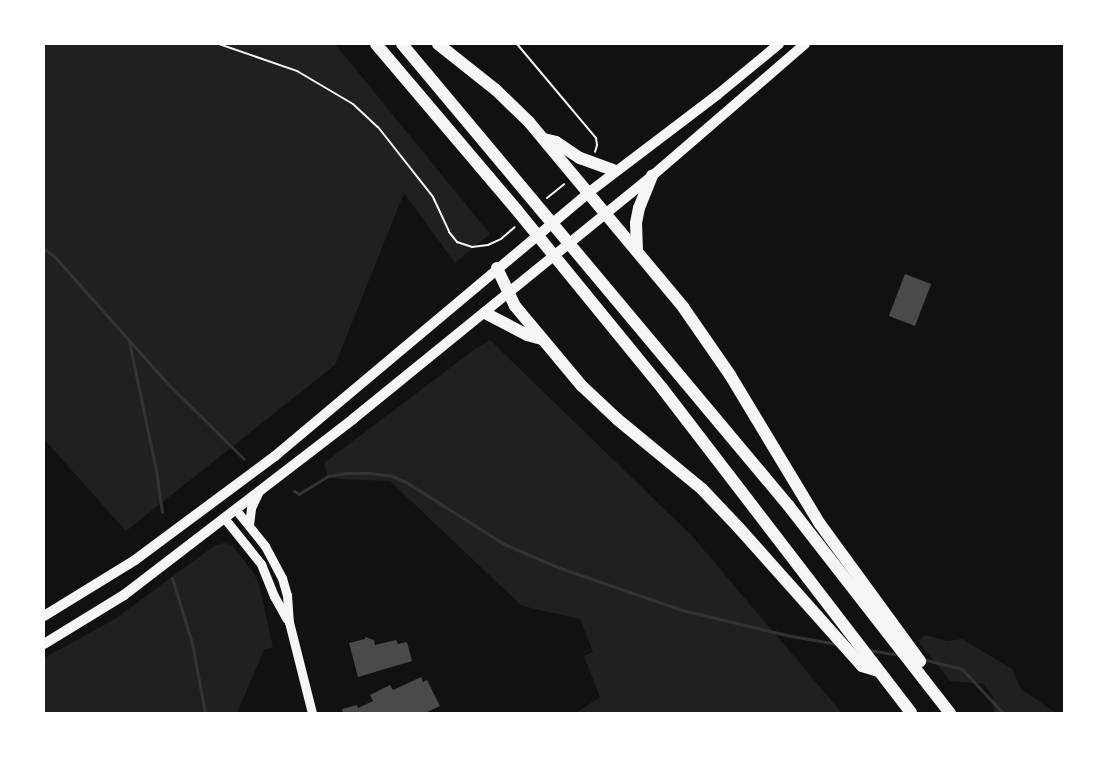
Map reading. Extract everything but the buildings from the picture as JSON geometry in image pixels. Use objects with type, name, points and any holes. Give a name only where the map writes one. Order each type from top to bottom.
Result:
[{"type":"highway","points":[[376,44],[516,209],[662,388],[911,713]]},
{"type":"highway","points":[[402,44],[536,199],[588,266],[892,629]]},
{"type":"highway","points":[[438,44],[496,90],[544,139],[638,252],[707,341],[815,516],[923,678],[950,713]]},
{"type":"highway","points":[[544,139],[556,142],[580,158],[615,170]]},
{"type":"highway","points":[[638,252],[636,223],[639,208],[652,176]]},
{"type":"highway","points":[[498,268],[515,306],[600,405],[663,455],[714,502],[862,666],[878,671]]},
{"type":"highway","points":[[485,313],[527,335],[542,339]]},
{"type":"main road","points":[[44,616],[135,560],[214,504],[282,451],[588,192],[717,95],[778,44]]},
{"type":"main road","points":[[44,644],[124,595],[258,493],[509,294],[652,176],[806,44]]},
{"type":"main road","points":[[224,495],[236,510]]},
{"type":"main road","points":[[214,504],[225,518]]},
{"type":"street","points":[[248,525],[251,508],[258,493]]},
{"type":"street","points":[[236,510],[278,568],[287,595],[289,622],[312,713]]},
{"type":"street","points":[[225,518],[260,564],[274,596],[289,622]]},
{"type":"path","points":[[219,44],[297,71],[353,104],[378,127],[433,197],[448,232],[461,244],[472,247],[495,242],[521,222]]},
{"type":"path","points":[[518,44],[596,138],[598,145],[594,153]]},
{"type":"path","points":[[536,199],[570,180]]},
{"type":"shaded area","points":[[44,44],[335,44],[490,234],[455,263],[404,193],[335,365],[126,531],[44,439]]},
{"type":"shaded area","points":[[490,340],[692,536],[842,713],[576,713],[600,697],[584,656],[593,652],[580,619],[522,606],[390,481],[339,479],[328,476],[324,463],[475,349]]},
{"type":"shaded area","points":[[224,543],[232,545],[253,572],[259,584],[273,647],[264,650],[237,713],[44,713],[44,658],[115,619],[214,546]]},
{"type":"shaded area","points":[[925,635],[947,641],[962,639],[1012,669],[1021,689],[1056,713],[994,713],[993,697],[984,684],[950,681],[918,641]]},
{"type":"waterway","points":[[44,249],[54,256],[169,385],[244,459]]},
{"type":"waterway","points":[[129,341],[156,470],[162,512]]},
{"type":"waterway","points":[[294,491],[299,494],[328,476],[347,473],[392,476],[406,482],[504,544],[560,568],[682,610],[786,635],[837,644]]},
{"type":"waterway","points":[[172,578],[192,643],[205,713]]},
{"type":"waterway","points":[[868,650],[899,655]]},
{"type":"waterway","points":[[922,659],[962,669],[1003,713]]}]
